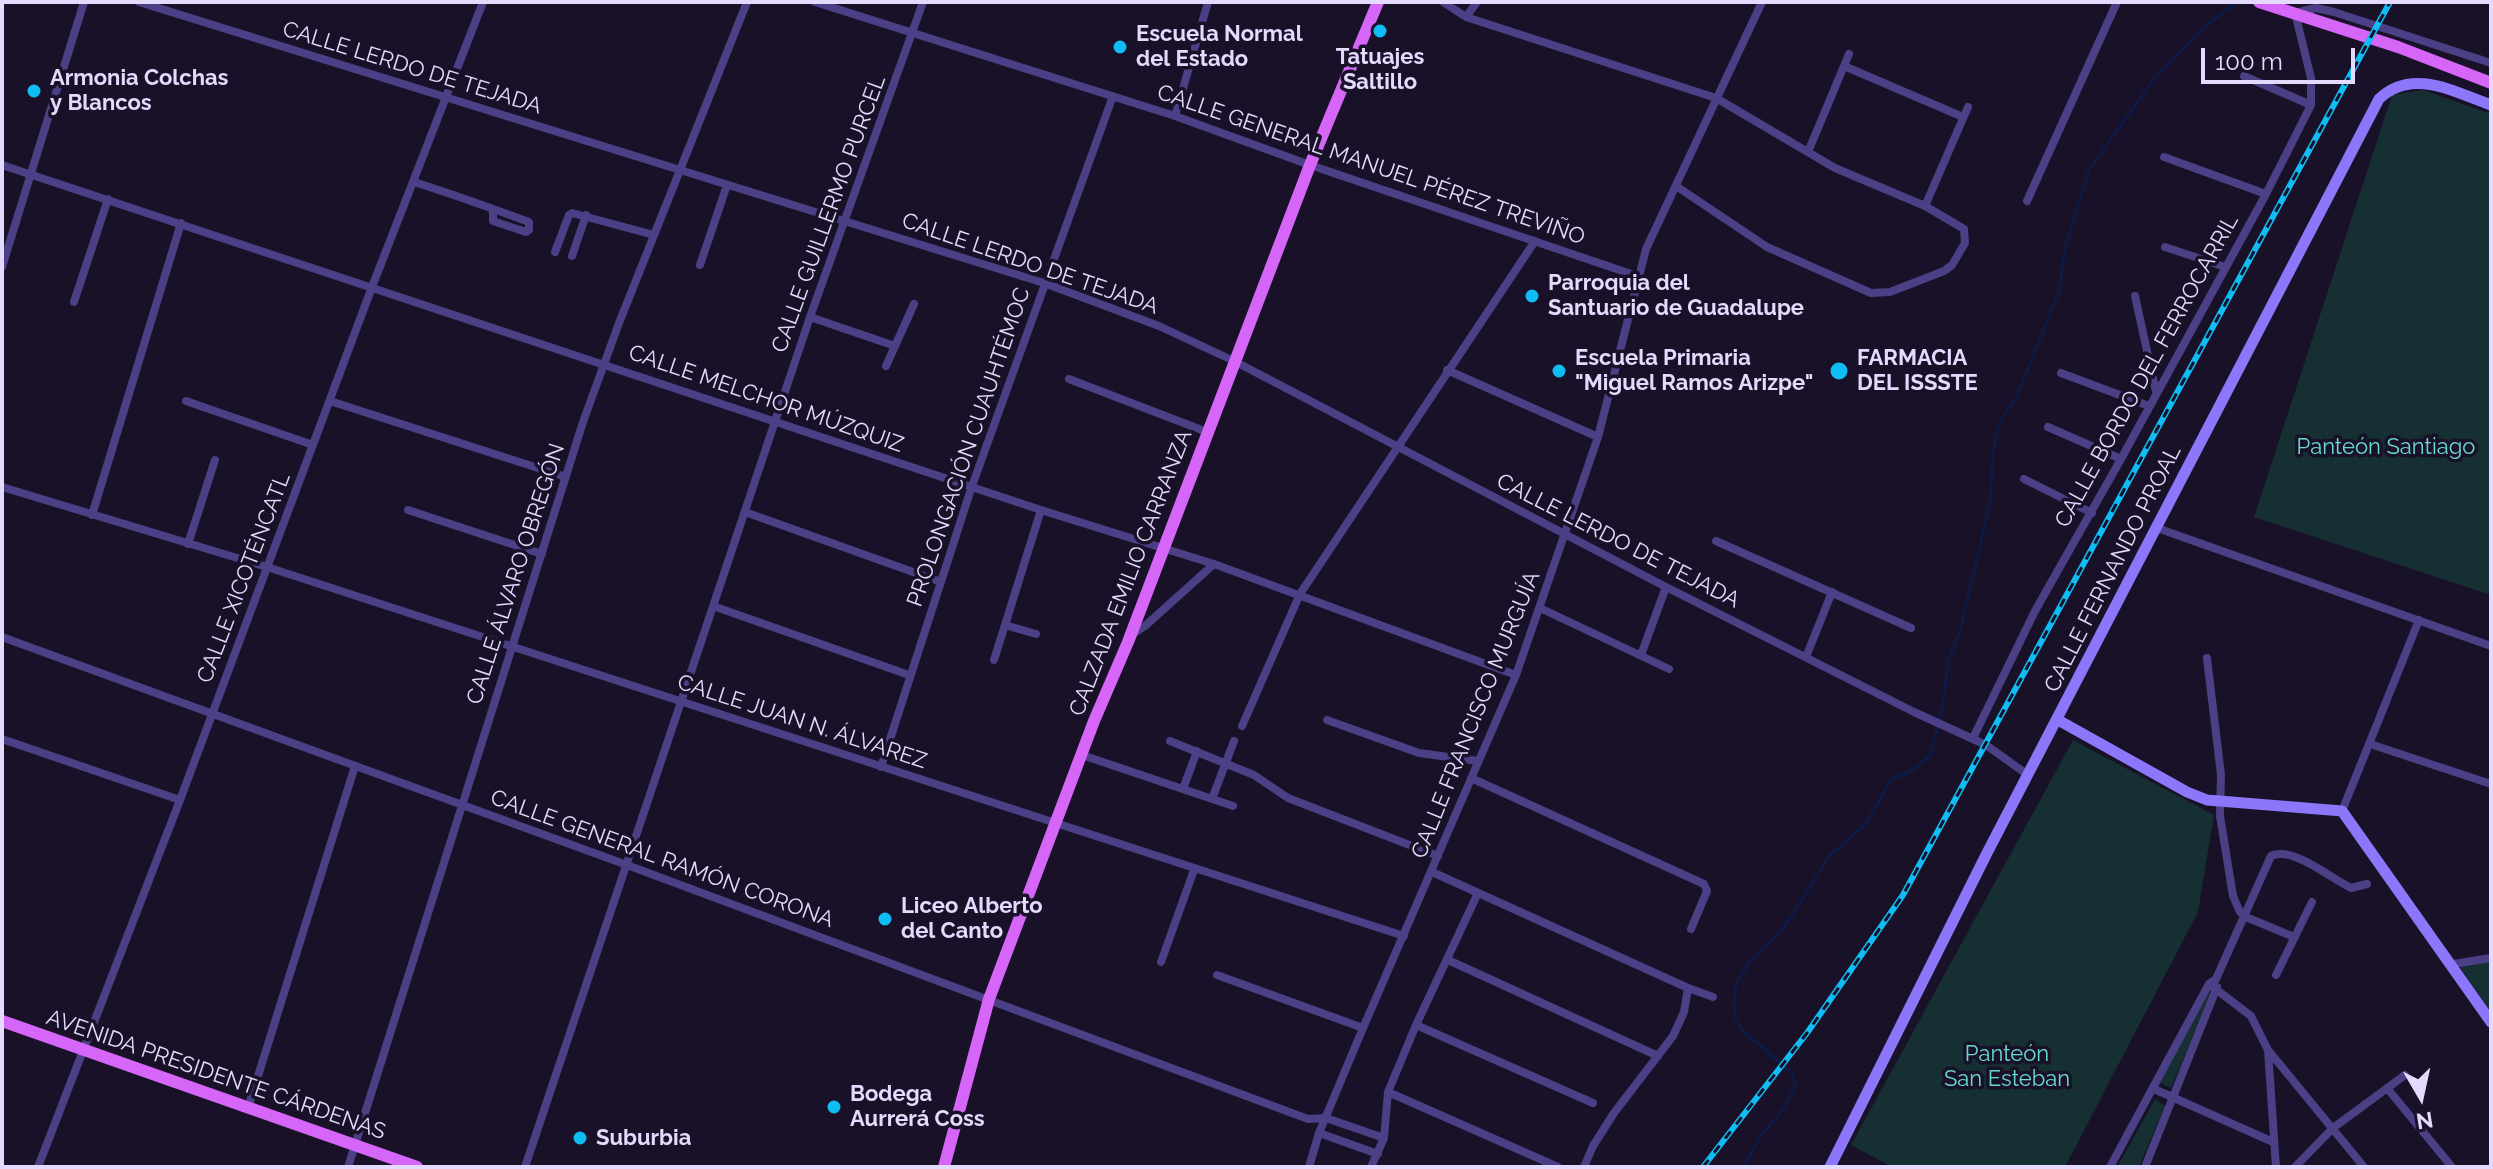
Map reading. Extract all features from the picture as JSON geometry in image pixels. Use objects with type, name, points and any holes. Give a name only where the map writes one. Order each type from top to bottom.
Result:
[{"type":"main road","name":"CALZADA EMILIO CARRANZA","points":[[944,1167],[989,999],[1310,165],[1378,2]]},
{"type":"main road","points":[[2262,3],[2398,47],[2491,83]]},
{"type":"main road","name":"AVENIDA PRESIDENTE CÁRDENAS","points":[[2,1021],[417,1167]]},
{"type":"street","points":[[2,267],[84,2]]},
{"type":"street","name":"CALLE LERDO DE TEJADA","points":[[139,2],[1044,283],[1159,326],[1234,361],[1666,587],[1914,712],[1973,738],[2028,775]]},
{"type":"street","name":"CALLE XICOTÉNCATL","points":[[38,1167],[483,2]]},
{"type":"street","name":"CALLE ÁLVARO OBREGÓN","points":[[348,1167],[604,363],[747,2]]},
{"type":"street","name":"CALLE GENERAL MANUEL PÉREZ TREVIÑO","points":[[815,2],[1175,116],[1640,277]]},
{"type":"street","name":"CALLE GUILLERMO PURCEL","points":[[525,1167],[810,317],[923,2]]},
{"type":"street","points":[[1175,116],[1208,2]]},
{"type":"street","points":[[1443,2],[1466,17],[1716,98],[1858,179],[1925,206],[1964,229],[1965,243],[1952,265],[1935,275],[1890,292],[1871,293],[1767,247],[1676,186]]},
{"type":"street","points":[[1466,17],[1477,2]]},
{"type":"street","name":"CALLE FRANCISCO MURGUÍA","points":[[1309,1167],[1319,1133],[1363,1028],[1516,675],[1598,437],[1646,249],[1762,2]]},
{"type":"street","points":[[2027,201],[2117,2]]},
{"type":"street","points":[[2244,76],[2311,105],[2311,78],[2295,13],[2316,8],[2491,63]]},
{"type":"street","points":[[1808,152],[1849,54]]},
{"type":"street","points":[[1844,66],[1963,117]]},
{"type":"street","name":"CALLE FERNANDO PROAL","points":[[1830,1167],[2028,775],[2379,99],[2403,82],[2429,83],[2491,105]]},
{"type":"street","name":"PROLONGACIÓN CUAUHTÉMOC","points":[[881,767],[972,486],[1113,96]]},
{"type":"street","name":"CALLE BORDO DEL FERROCARRIL","points":[[1973,738],[2035,611],[2266,194],[2311,105]]},
{"type":"street","points":[[1925,206],[1968,107]]},
{"type":"street","points":[[2164,157],[2266,194]]},
{"type":"street","name":"CALLE MELCHOR MÚZQUIZ","points":[[2,165],[1041,510],[1214,564],[1516,675]]},
{"type":"street","points":[[414,182],[493,209]]},
{"type":"street","points":[[700,265],[727,185]]},
{"type":"street","points":[[74,302],[108,199]]},
{"type":"street","points":[[555,252],[569,215],[574,212],[654,235]]},
{"type":"street","points":[[572,256],[586,215]]},
{"type":"street","points":[[92,515],[181,223]]},
{"type":"street","points":[[1242,726],[1300,594],[1535,241]]},
{"type":"street","points":[[2165,247],[2225,267]]},
{"type":"street","points":[[2135,296],[2156,392]]},
{"type":"street","points":[[886,366],[914,304]]},
{"type":"street","points":[[810,317],[895,346]]},
{"type":"street","points":[[1447,370],[1598,437]]},
{"type":"street","points":[[2061,373],[2149,406]]},
{"type":"street","points":[[1069,379],[1207,432]]},
{"type":"street","points":[[186,401],[313,445]]},
{"type":"street","points":[[330,401],[566,477]]},
{"type":"street","points":[[2048,427],[2121,459]]},
{"type":"street","points":[[188,544],[215,460]]},
{"type":"street","points":[[2024,479],[2092,513]]},
{"type":"street","name":"CALLE JUAN N. ÁLVAREZ","points":[[2,487],[267,567],[1404,936]]},
{"type":"street","points":[[408,510],[542,554]]},
{"type":"street","points":[[994,660],[1041,510]]},
{"type":"street","points":[[745,512],[941,582]]},
{"type":"street","points":[[2157,528],[2491,646]]},
{"type":"street","points":[[1716,541],[1911,628]]},
{"type":"street","points":[[1130,636],[1214,564]]},
{"type":"street","points":[[1641,655],[1666,587]]},
{"type":"street","points":[[1806,657],[1832,592]]},
{"type":"street","points":[[713,606],[909,675]]},
{"type":"street","points":[[1540,608],[1669,669]]},
{"type":"street","points":[[2342,811],[2419,620]]},
{"type":"street","points":[[1005,625],[1036,634]]},
{"type":"street","name":"CALLE GENERAL RAMÓN CORONA","points":[[2,637],[627,865],[1308,1119],[1326,1118]]},
{"type":"street","points":[[2207,658],[2221,775],[2220,816],[2233,896],[2240,912],[2246,917],[2294,937]]},
{"type":"street","points":[[1327,720],[1419,753],[1478,761]]},
{"type":"street","points":[[2058,720],[2187,792],[2221,802],[2342,811],[2453,964],[2491,1022]]},
{"type":"street","points":[[2,739],[180,800]]},
{"type":"street","points":[[1170,741],[1254,775],[1288,798],[1438,856]]},
{"type":"street","points":[[1212,799],[1234,741]]},
{"type":"street","points":[[2370,744],[2491,784]]},
{"type":"street","points":[[1183,789],[1197,751]]},
{"type":"street","points":[[1082,755],[1233,806]]},
{"type":"street","points":[[248,1108],[355,766]]},
{"type":"street","points":[[1471,778],[1704,884],[1707,891],[1691,929]]},
{"type":"street","points":[[2110,1167],[2214,984],[2271,856],[2280,852],[2297,857],[2351,888],[2367,884]]},
{"type":"street","points":[[1161,962],[1194,870]]},
{"type":"street","points":[[1432,872],[1713,997]]},
{"type":"street","points":[[1371,1167],[1384,1138],[1388,1092],[1478,893]]},
{"type":"street","points":[[2276,975],[2312,902]]},
{"type":"street","points":[[2453,964],[2491,958]]},
{"type":"street","points":[[1448,960],[1658,1056]]},
{"type":"street","points":[[1217,975],[1363,1028]]},
{"type":"street","points":[[2214,984],[2251,1016],[2268,1050],[2364,1167]]},
{"type":"street","points":[[2145,1167],[2214,984]]},
{"type":"street","points":[[1584,1167],[1614,1113],[1680,1025],[1688,988]]},
{"type":"street","points":[[1416,1025],[1593,1103]]},
{"type":"street","points":[[2268,1050],[2276,1167]]},
{"type":"street","points":[[2295,1167],[2333,1128],[2405,1075]]},
{"type":"street","points":[[2387,1088],[2452,1167]]},
{"type":"street","points":[[2154,1089],[2273,1142]]},
{"type":"street","points":[[1388,1092],[1558,1167]]},
{"type":"street","points":[[1326,1118],[1384,1138]]},
{"type":"street","points":[[1308,1119],[1319,1133],[1378,1154]]},
{"type":"green space","name":"Panteón Santiago","points":[[2423,90],[2491,114],[2491,595],[2254,517],[2392,95]]},
{"type":"green space","name":"Panteón San Esteban","points":[[2073,740],[2214,815],[2198,912],[2065,1167],[1892,1167],[1851,1145]]},
{"type":"green space","points":[[2491,960],[2491,1012],[2459,966]]},
{"type":"green space","points":[[2208,992],[2211,994],[2171,1088],[2159,1082]]},
{"type":"green space","points":[[2155,1099],[2165,1106],[2139,1167],[2117,1167]]},
{"type":"waterway","points":[[1743,1167],[1762,1134],[1785,1107],[1796,1084],[1791,1072],[1742,1030],[1735,1017],[1736,984],[1750,961],[1792,916],[1829,856],[1866,824],[1891,780],[1912,771],[1931,755],[1944,698],[1948,661],[1960,631],[1990,503],[1993,453],[2000,421],[2017,396],[2059,292],[2065,249],[2089,170],[2151,83],[2202,29],[2237,2]]},
{"type":"railway","points":[[1703,1167],[1807,1033],[1903,895],[2390,2]]},
{"type":"place","name":"Tatuajes Saltillo","points":[[1380,31]]},
{"type":"place","name":"Escuela Normal del Estado","points":[[1120,47]]},
{"type":"place","name":"Armonia Colchas y Blancos","points":[[34,91]]},
{"type":"place","name":"Parroquia del Santuario de Guadalupe","points":[[1532,296]]},
{"type":"place","name":"Escuela Primaria \"Miguel Ramos Arizpe\"","points":[[1559,371]]},
{"type":"place","name":"FARMACIA DEL ISSSTE","points":[[1839,371]]},
{"type":"place","name":"Liceo Alberto del Canto","points":[[885,919]]},
{"type":"place","name":"Bodega Aurrerá Coss","points":[[834,1107]]},
{"type":"place","name":"Suburbia","points":[[580,1138]]}]
